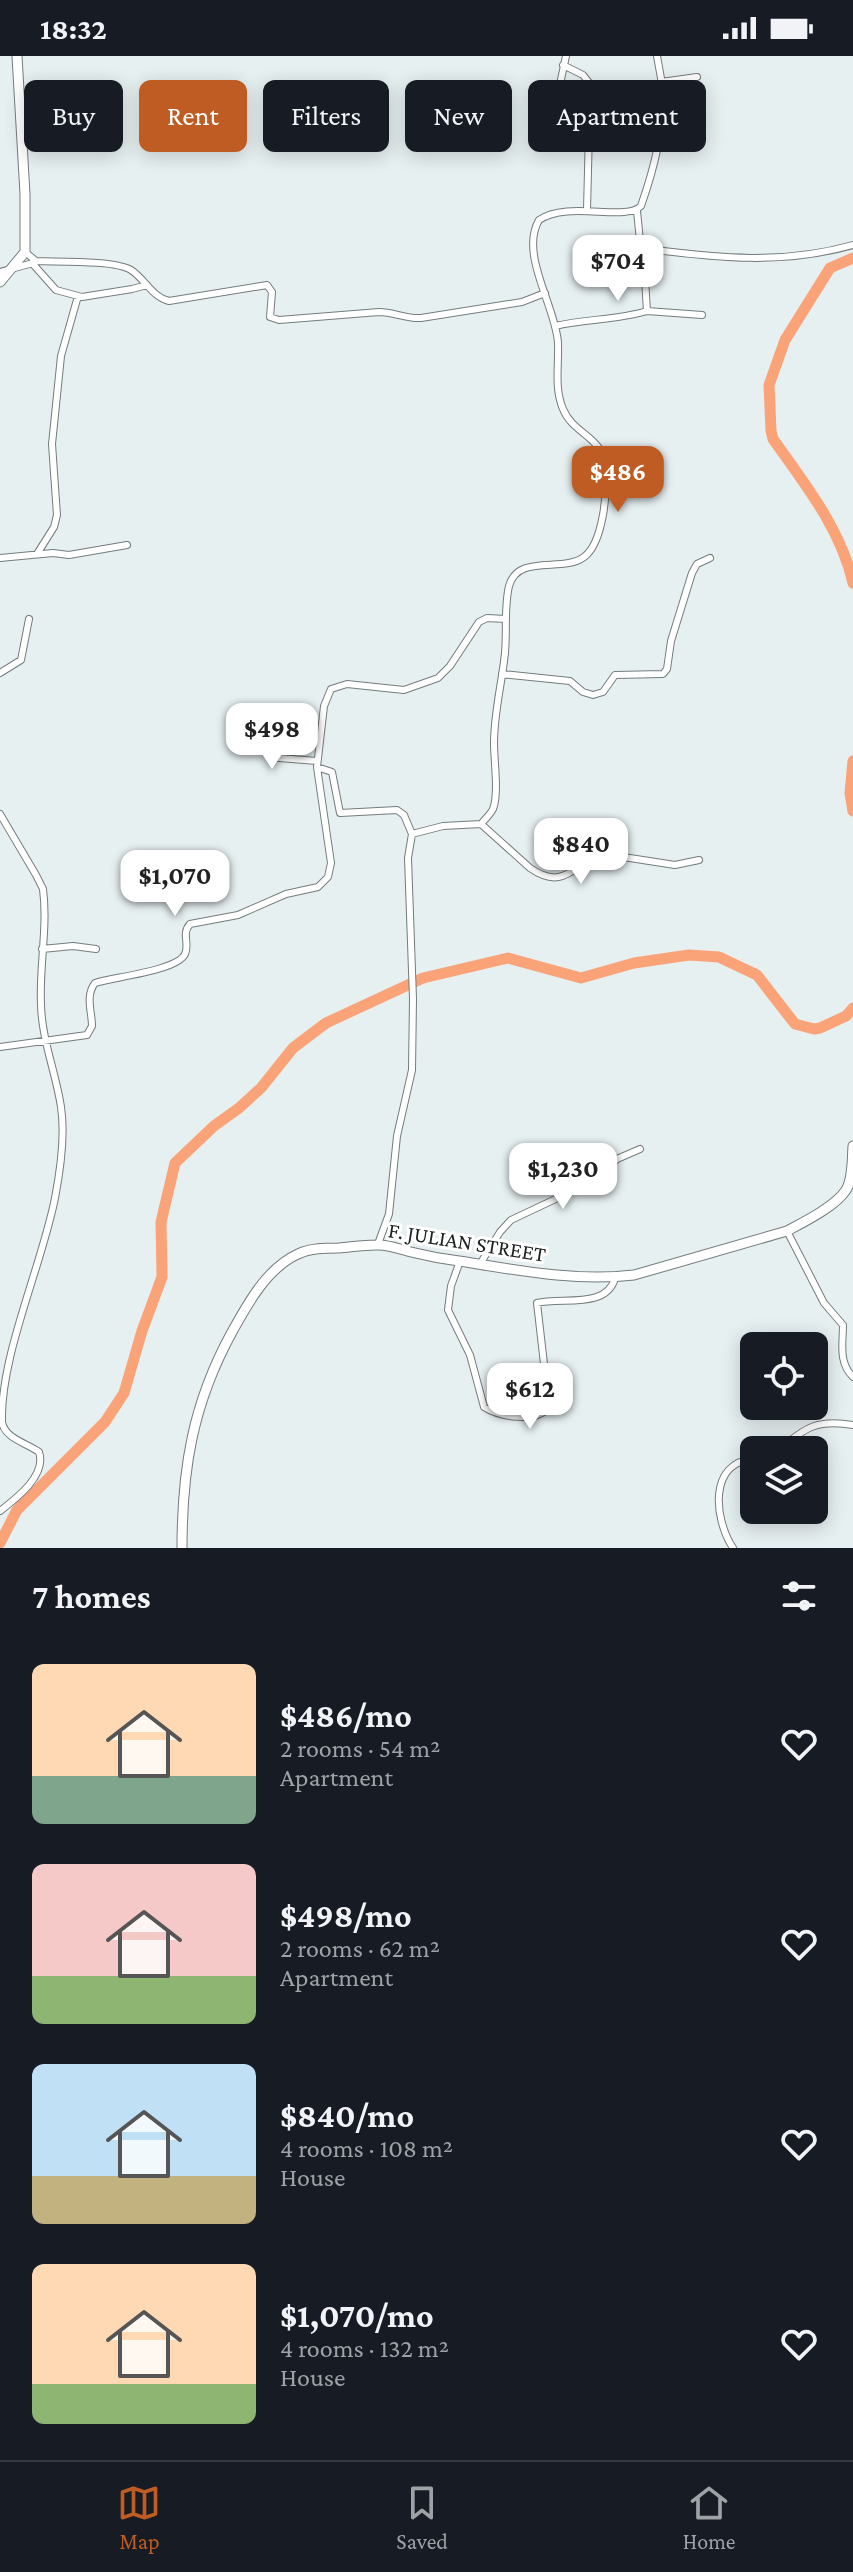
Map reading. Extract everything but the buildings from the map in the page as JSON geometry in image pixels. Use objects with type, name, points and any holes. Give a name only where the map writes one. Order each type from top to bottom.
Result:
[{"type":"street","points":[[17,56],[25,252],[56,290],[78,296],[88,297],[147,285]]},
{"type":"street","points":[[657,56],[661,80]]},
{"type":"street","points":[[560,80],[562,59]]},
{"type":"street","points":[[562,59],[587,80]]},
{"type":"street","points":[[675,80],[697,77]]},
{"type":"street","points":[[587,210],[588,152]]},
{"type":"street","points":[[647,311],[637,211],[643,203],[655,152]]},
{"type":"street","points":[[481,824],[494,805],[494,723],[502,674],[508,594],[513,578],[536,565],[570,563],[584,557],[595,543],[606,489],[605,459],[594,440],[571,422],[562,407],[558,388],[558,342],[535,253],[536,225],[551,214],[587,210],[637,211]]},
{"type":"street","points":[[643,247],[756,260],[824,253],[853,245]]},
{"type":"street","points":[[0,282],[5,272],[25,252]]},
{"type":"street","points":[[5,272],[34,262],[120,265],[131,270],[160,298],[176,302],[267,285],[272,292],[269,314],[271,318],[279,320],[379,312],[421,318],[522,302],[545,293]]},
{"type":"street","points":[[37,554],[56,521],[52,444],[61,356],[78,296]]},
{"type":"street","points":[[555,326],[589,319],[622,318],[647,311],[702,315]]},
{"type":"street","points":[[0,558],[55,553],[69,555],[127,545]]},
{"type":"street","points":[[502,674],[566,680],[586,693],[597,695],[603,692],[615,675],[654,676],[665,673],[675,625],[692,573],[697,564],[710,558]]},
{"type":"street","points":[[0,1047],[87,1035],[92,1026],[89,1002],[92,986],[109,979],[154,970],[181,959],[186,952],[186,929],[190,924],[238,915],[276,897],[313,889],[324,883],[331,863],[317,764],[324,706],[331,689],[347,684],[404,690],[438,678],[450,666],[479,622],[487,618],[506,619]]},
{"type":"street","points":[[0,673],[21,660],[29,619]]},
{"type":"street","points":[[277,727],[279,758],[317,764],[332,772],[340,813]]},
{"type":"street","points":[[323,822],[340,813],[397,810],[404,815],[412,834],[408,871],[414,1052],[411,1085],[397,1136],[389,1214],[378,1244]]},
{"type":"street","points":[[0,814],[3,828],[43,889],[41,1008],[61,1109],[53,1207],[4,1362],[1,1421],[6,1432],[38,1451],[41,1458],[36,1473],[22,1493],[0,1511]]},
{"type":"street","points":[[412,834],[443,826],[481,824],[530,868],[552,877],[570,874],[593,857],[604,854],[675,865],[699,860]]},
{"type":"street","points":[[42,949],[73,946],[96,949]]},
{"type":"street","name":"F. JULIAN STREET","points":[[182,1548],[190,1437],[206,1388],[239,1319],[259,1288],[278,1266],[299,1253],[378,1244],[460,1261],[567,1276],[615,1278],[634,1275],[787,1231],[831,1204],[850,1188],[853,1146]]},
{"type":"street","points":[[480,1264],[511,1220],[581,1187],[617,1159],[640,1149]]},
{"type":"street","points":[[787,1231],[824,1303],[843,1325],[842,1352],[847,1371],[853,1377]]},
{"type":"street","points":[[460,1261],[451,1286],[448,1310],[470,1355],[484,1407],[504,1414],[537,1416],[548,1411],[537,1303],[602,1296],[612,1289],[615,1278]]},
{"type":"street","points":[[794,1436],[810,1426],[853,1425]]},
{"type":"street","points":[[733,1548],[723,1526],[719,1496],[723,1477],[732,1465],[740,1461]]},
{"type":"waterway","points":[[853,258],[830,268],[785,340],[769,385],[773,439],[831,526],[853,583]]},
{"type":"waterway","points":[[853,761],[850,793],[853,811]]},
{"type":"waterway","points":[[0,1543],[17,1510],[105,1422],[124,1393],[162,1277],[161,1222],[175,1163],[261,1088],[293,1048],[326,1023],[423,978],[508,958],[581,978],[634,963],[689,955],[719,957],[757,975],[795,1024],[820,1028],[846,1016],[853,1008]]}]
